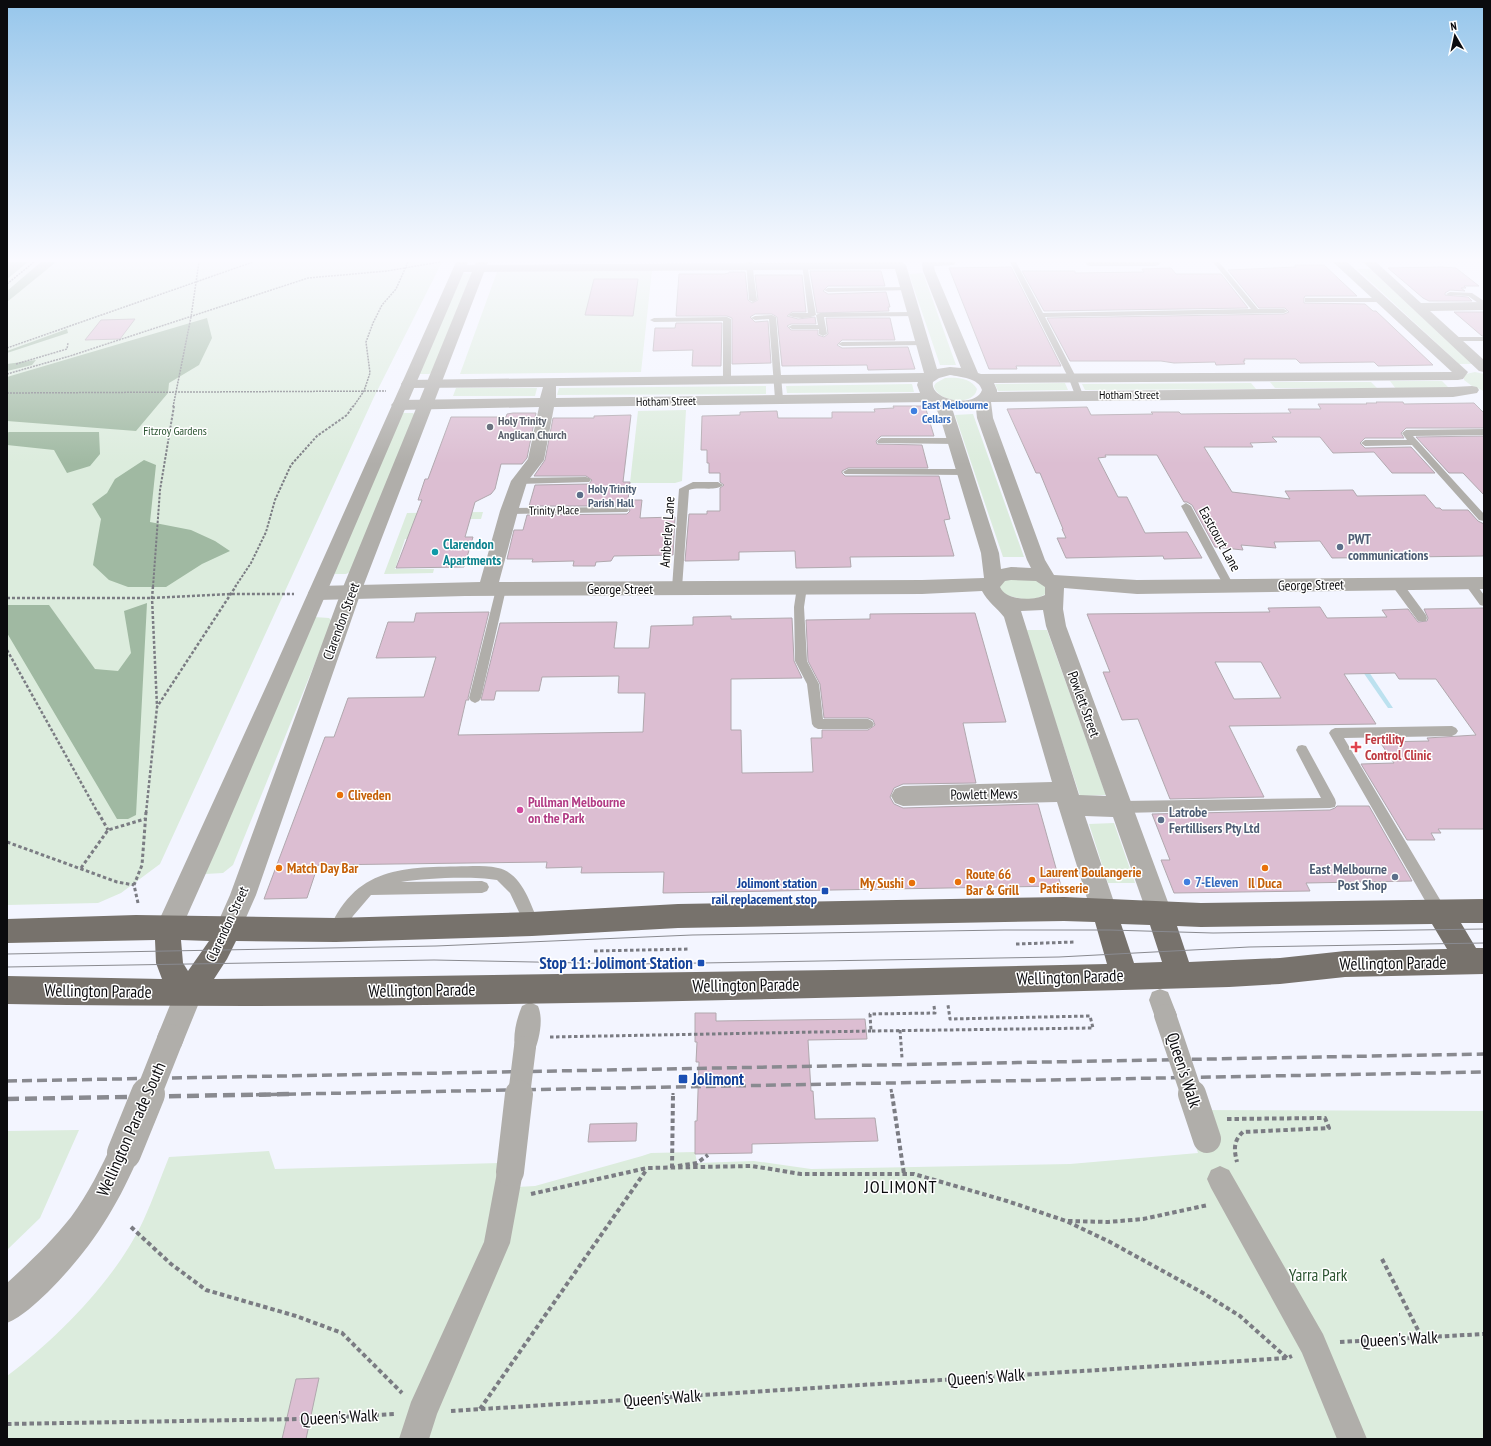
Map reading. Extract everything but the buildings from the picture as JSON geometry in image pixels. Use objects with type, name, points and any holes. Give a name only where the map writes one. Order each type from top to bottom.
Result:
[{"type":"main road","points":[[7,931],[169,927],[336,930],[532,924],[678,916],[1064,909],[1215,916],[1484,911]]},
{"type":"main road","points":[[1104,911],[1125,976]]},
{"type":"main road","name":"Powlett Street","points":[[1159,913],[1180,975]]},
{"type":"main road","points":[[1440,913],[1476,961]]},
{"type":"main road","points":[[169,927],[167,946],[170,964],[177,980],[189,993]]},
{"type":"main road","name":"Clarendon Street","points":[[189,993],[218,950],[228,929]]},
{"type":"main road","name":"Wellington Parade","points":[[7,990],[189,993],[820,984],[1256,973],[1345,964],[1476,961]]},
{"type":"street","points":[[169,927],[318,593],[432,329]]},
{"type":"street","name":"Clarendon Street","points":[[228,929],[243,894],[352,592],[456,329]]},
{"type":"street","points":[[918,329],[931,376],[926,382],[925,387],[927,392],[937,399],[956,441],[990,553],[995,589],[1013,615],[1068,799],[1104,911]]},
{"type":"street","points":[[955,329],[975,376]]},
{"type":"street","points":[[1413,329],[1460,374],[1461,383],[1480,393]]},
{"type":"street","points":[[1443,329],[1484,368]]},
{"type":"street","name":"Hotham Street","points":[[404,393],[434,384],[931,376],[950,371],[975,376],[1073,379],[1377,376],[1460,374],[1473,370],[1484,371]]},
{"type":"street","name":"Powlett Street","points":[[975,376],[989,387],[989,392],[985,398],[985,418],[1036,560],[1051,588],[1056,626],[1122,806],[1159,913]]},
{"type":"street","points":[[1377,376],[1392,392]]},
{"type":"street","points":[[1258,377],[1270,393]]},
{"type":"street","name":"Trinity Place","points":[[495,589],[509,511],[519,481],[536,460],[551,382]]},
{"type":"street","name":"Hotham Street","points":[[404,393],[426,404],[779,399],[937,399],[963,405],[985,398],[1079,395],[1392,392],[1480,393]]},
{"type":"street","points":[[1018,573],[1051,588],[1044,604],[1028,605],[1013,604],[995,589],[1004,574],[1018,573]]},
{"type":"street","name":"George Street","points":[[1051,588],[1476,583]]},
{"type":"street","name":"George Street","points":[[318,593],[495,589],[922,586],[976,594],[995,589]]},
{"type":"street","name":"Powlett Mews","points":[[903,796],[1068,799]]},
{"type":"street","points":[[1068,799],[1122,806]]},
{"type":"street","name":"Wellington Parade South","points":[[7,1306],[36,1280],[72,1241],[90,1217],[109,1184],[124,1153],[189,993]]},
{"type":"street","name":"Queen's Walk","points":[[1163,1008],[1203,1129]]},
{"type":"street","points":[[418,1426],[497,1243],[510,1172],[530,1014]]},
{"type":"street","points":[[1230,1182],[1313,1344],[1352,1439]]},
{"type":"lane","points":[[727,329],[727,380]]},
{"type":"lane","points":[[773,329],[779,399]]},
{"type":"lane","points":[[811,329],[822,331],[822,329]]},
{"type":"lane","points":[[1047,329],[1073,379],[1079,395]]},
{"type":"lane","points":[[1454,339],[1484,339]]},
{"type":"lane","points":[[842,344],[922,343]]},
{"type":"lane","points":[[1484,432],[1406,432],[1482,518],[1484,518]]},
{"type":"lane","points":[[881,441],[956,441]]},
{"type":"lane","points":[[1365,443],[1415,442]]},
{"type":"lane","points":[[848,472],[965,472]]},
{"type":"lane","points":[[519,481],[586,480]]},
{"type":"lane","name":"Amberley Lane","points":[[677,588],[684,489],[693,485],[718,484]]},
{"type":"lane","name":"Eastcourt Lane","points":[[1186,506],[1229,586]]},
{"type":"lane","name":"Trinity Place","points":[[509,511],[624,510]]},
{"type":"lane","points":[[1476,583],[1484,602]]},
{"type":"lane","points":[[1397,584],[1422,618]]},
{"type":"lane","points":[[802,587],[799,607],[802,661],[813,684],[818,724],[868,724]]},
{"type":"lane","points":[[474,698],[495,589]]},
{"type":"lane","points":[[1440,913],[1335,733],[1452,731]]},
{"type":"lane","points":[[1122,806],[1330,803],[1302,750]]},
{"type":"lane","points":[[336,930],[355,900],[367,889],[381,881],[400,876],[423,874],[499,874],[508,880],[515,890],[532,924]]},
{"type":"lane","points":[[367,889],[482,887]]},
{"type":"path","points":[[7,348],[59,329]]},
{"type":"path","points":[[7,374],[152,329]]},
{"type":"path","points":[[139,908],[134,885],[142,865],[144,819],[157,707],[152,598],[160,490],[176,391],[188,329]]},
{"type":"path","points":[[157,707],[251,563],[266,532],[275,500],[291,465],[317,436],[347,415],[364,391],[370,372],[366,342],[371,329]]},
{"type":"path","points":[[16,364],[66,349],[68,344]]},
{"type":"path","points":[[42,357],[46,363]]},
{"type":"path","points":[[7,393],[364,391],[404,393]]},
{"type":"path","points":[[7,598],[152,598],[230,594],[318,593]]},
{"type":"path","points":[[7,650],[108,830]]},
{"type":"path","points":[[81,868],[108,830],[144,819]]},
{"type":"path","points":[[7,842],[117,882],[134,885]]},
{"type":"path","points":[[1016,944],[1074,942]]},
{"type":"path","points":[[594,951],[690,949]]},
{"type":"path","points":[[871,1031],[870,1014],[935,1013],[934,1005]]},
{"type":"path","points":[[526,1042],[900,1030],[1093,1028],[1090,1016],[950,1019],[948,1005]]},
{"type":"path","points":[[900,1030],[902,1058]]},
{"type":"path","points":[[891,1089],[904,1174]]},
{"type":"path","points":[[671,1168],[673,1093]]},
{"type":"path","points":[[1066,1221],[1108,1222],[1142,1219],[1230,1182],[1234,1146],[1237,1137],[1244,1132],[1329,1128],[1325,1118],[1203,1129]]},
{"type":"path","points":[[671,1168],[697,1162],[708,1154]]},
{"type":"path","points":[[505,1200],[647,1168],[752,1166],[801,1174],[914,1174],[1066,1221],[1116,1245],[1240,1316],[1287,1358]]},
{"type":"path","points":[[480,1409],[647,1168]]},
{"type":"path","points":[[131,1227],[171,1264],[206,1290],[296,1316],[342,1333],[418,1426]]},
{"type":"path","points":[[1382,1258],[1422,1338]]},
{"type":"path","name":"Queen's Walk","points":[[7,1424],[302,1419],[418,1426],[480,1409],[1287,1358],[1313,1344],[1484,1334]]},
{"type":"green space","name":"Fitzroy Gardens","points":[[7,329],[408,329],[374,397],[160,864],[121,893],[98,903],[7,905]]},
{"type":"green space","points":[[67,329],[68,333],[7,353],[7,351]]},
{"type":"green space","points":[[168,329],[210,329],[212,338],[199,365],[169,383],[168,393],[136,431],[7,421],[7,377]]},
{"type":"green space","points":[[438,329],[450,329],[433,372],[429,374],[419,374]]},
{"type":"green space","points":[[476,329],[646,329],[641,372],[460,374]]},
{"type":"green space","points":[[928,329],[943,329],[956,365],[940,365]]},
{"type":"green space","points":[[1422,329],[1436,329],[1474,364],[1459,364]]},
{"type":"green space","points":[[36,360],[32,365],[7,371],[7,364]]},
{"type":"green space","points":[[1475,372],[1484,374],[1484,391],[1472,386],[1464,380],[1466,374]]},
{"type":"green space","points":[[945,378],[959,378],[967,380],[977,389],[974,395],[969,398],[963,400],[948,399],[942,396],[934,386],[936,383]]},
{"type":"green space","points":[[1390,381],[1442,381],[1449,388],[1396,389]]},
{"type":"green space","points":[[1270,382],[1371,382],[1377,388],[1275,388]]},
{"type":"green space","points":[[1065,383],[1068,390],[998,391],[995,384]]},
{"type":"green space","points":[[1251,383],[1256,389],[1085,390],[1082,384]]},
{"type":"green space","points":[[912,384],[914,392],[787,393],[786,386]]},
{"type":"green space","points":[[766,386],[766,394],[557,395],[559,388]]},
{"type":"green space","points":[[456,388],[537,388],[535,396],[453,396]]},
{"type":"green space","points":[[686,410],[682,481],[675,483],[630,483],[638,411]]},
{"type":"green space","points":[[402,413],[413,413],[415,415],[352,571],[346,574],[335,574],[332,570]]},
{"type":"green space","points":[[973,414],[1024,557],[1003,557],[955,415]]},
{"type":"green space","points":[[99,432],[100,454],[90,466],[67,473],[54,450],[7,445],[7,433]]},
{"type":"green space","points":[[144,460],[156,465],[150,522],[191,530],[215,541],[230,551],[202,564],[166,587],[128,587],[109,580],[93,565],[101,519],[92,504],[107,493],[115,479]]},
{"type":"green space","points":[[483,512],[481,519],[470,519],[412,539],[405,539],[395,569],[434,569],[433,573],[384,574],[407,513]]},
{"type":"green space","points":[[1007,578],[1036,579],[1047,586],[1047,593],[1031,599],[1020,599],[1003,594],[997,585]]},
{"type":"green space","points":[[147,603],[136,815],[128,819],[117,819],[7,633],[7,605],[49,605],[95,669],[118,671],[131,653],[124,611]]},
{"type":"green space","points":[[314,617],[329,618],[332,621],[233,865],[223,873],[205,874]]},
{"type":"green space","points":[[1025,630],[1047,630],[1106,795],[1080,796]]},
{"type":"green space","points":[[1114,823],[1135,883],[1108,883],[1089,824]]},
{"type":"green space","name":"Yarra Park","points":[[1184,1110],[1484,1111],[1484,1439],[7,1439],[7,1376],[66,1325],[85,1305],[119,1263],[144,1219],[169,1157],[269,1151],[275,1169],[500,1163],[497,1188],[535,1186],[651,1153],[695,1152],[697,1163],[754,1161],[811,1169],[1070,1164],[1198,1153]]},
{"type":"green space","points":[[79,1130],[40,1218],[7,1250],[7,1131]]},
{"type":"water","points":[[1361,660],[1393,708],[1388,708],[1356,662]]},
{"type":"tram line","points":[[7,954],[436,946],[692,935],[1004,930],[1110,930],[1213,933],[1484,929]]},
{"type":"tram line","points":[[7,967],[434,960],[633,964],[701,963],[1059,957],[1249,947],[1484,943]]},
{"type":"railway","points":[[7,1081],[1484,1054]]},
{"type":"railway","points":[[241,1095],[1484,1072]]},
{"type":"railway","points":[[7,1099],[295,1094]]},
{"type":"place","name":"East Melbourne Cellars","points":[[914,411]]},
{"type":"place","name":"Holy Trinity Anglican Church","points":[[490,427]]},
{"type":"place","name":"Holy Trinity Parish Hall","points":[[580,495]]},
{"type":"place","name":"PWT communications","points":[[1340,547]]},
{"type":"place","name":"Clarendon Apartments","points":[[435,552]]},
{"type":"place","name":"Fertility Control Clinic","points":[[1356,747]]},
{"type":"place","name":"Cliveden","points":[[340,795]]},
{"type":"place","name":"Pullman Melbourne on the Park","points":[[520,810]]},
{"type":"place","name":"Latrobe Fertillisers Pty Ltd","points":[[1161,820]]},
{"type":"place","name":"Match Day Bar","points":[[279,868]]},
{"type":"place","name":"Il Duca","points":[[1265,868]]},
{"type":"place","name":"East Melbourne Post Shop","points":[[1395,877]]},
{"type":"place","name":"Laurent Boulangerie Patisserie","points":[[1032,880]]},
{"type":"place","name":"Route 66 Bar & Grill","points":[[958,882]]},
{"type":"place","name":"7-Eleven","points":[[1187,882]]},
{"type":"place","name":"My Sushi","points":[[912,883]]},
{"type":"place","name":"Jolimont station rail replacement stop","points":[[825,891]]},
{"type":"place","name":"Stop 11: Jolimont Station","points":[[701,963]]},
{"type":"place","name":"Jolimont","points":[[683,1079]]},
{"type":"district","name":"JOLIMONT","points":[[901,1186]]}]
